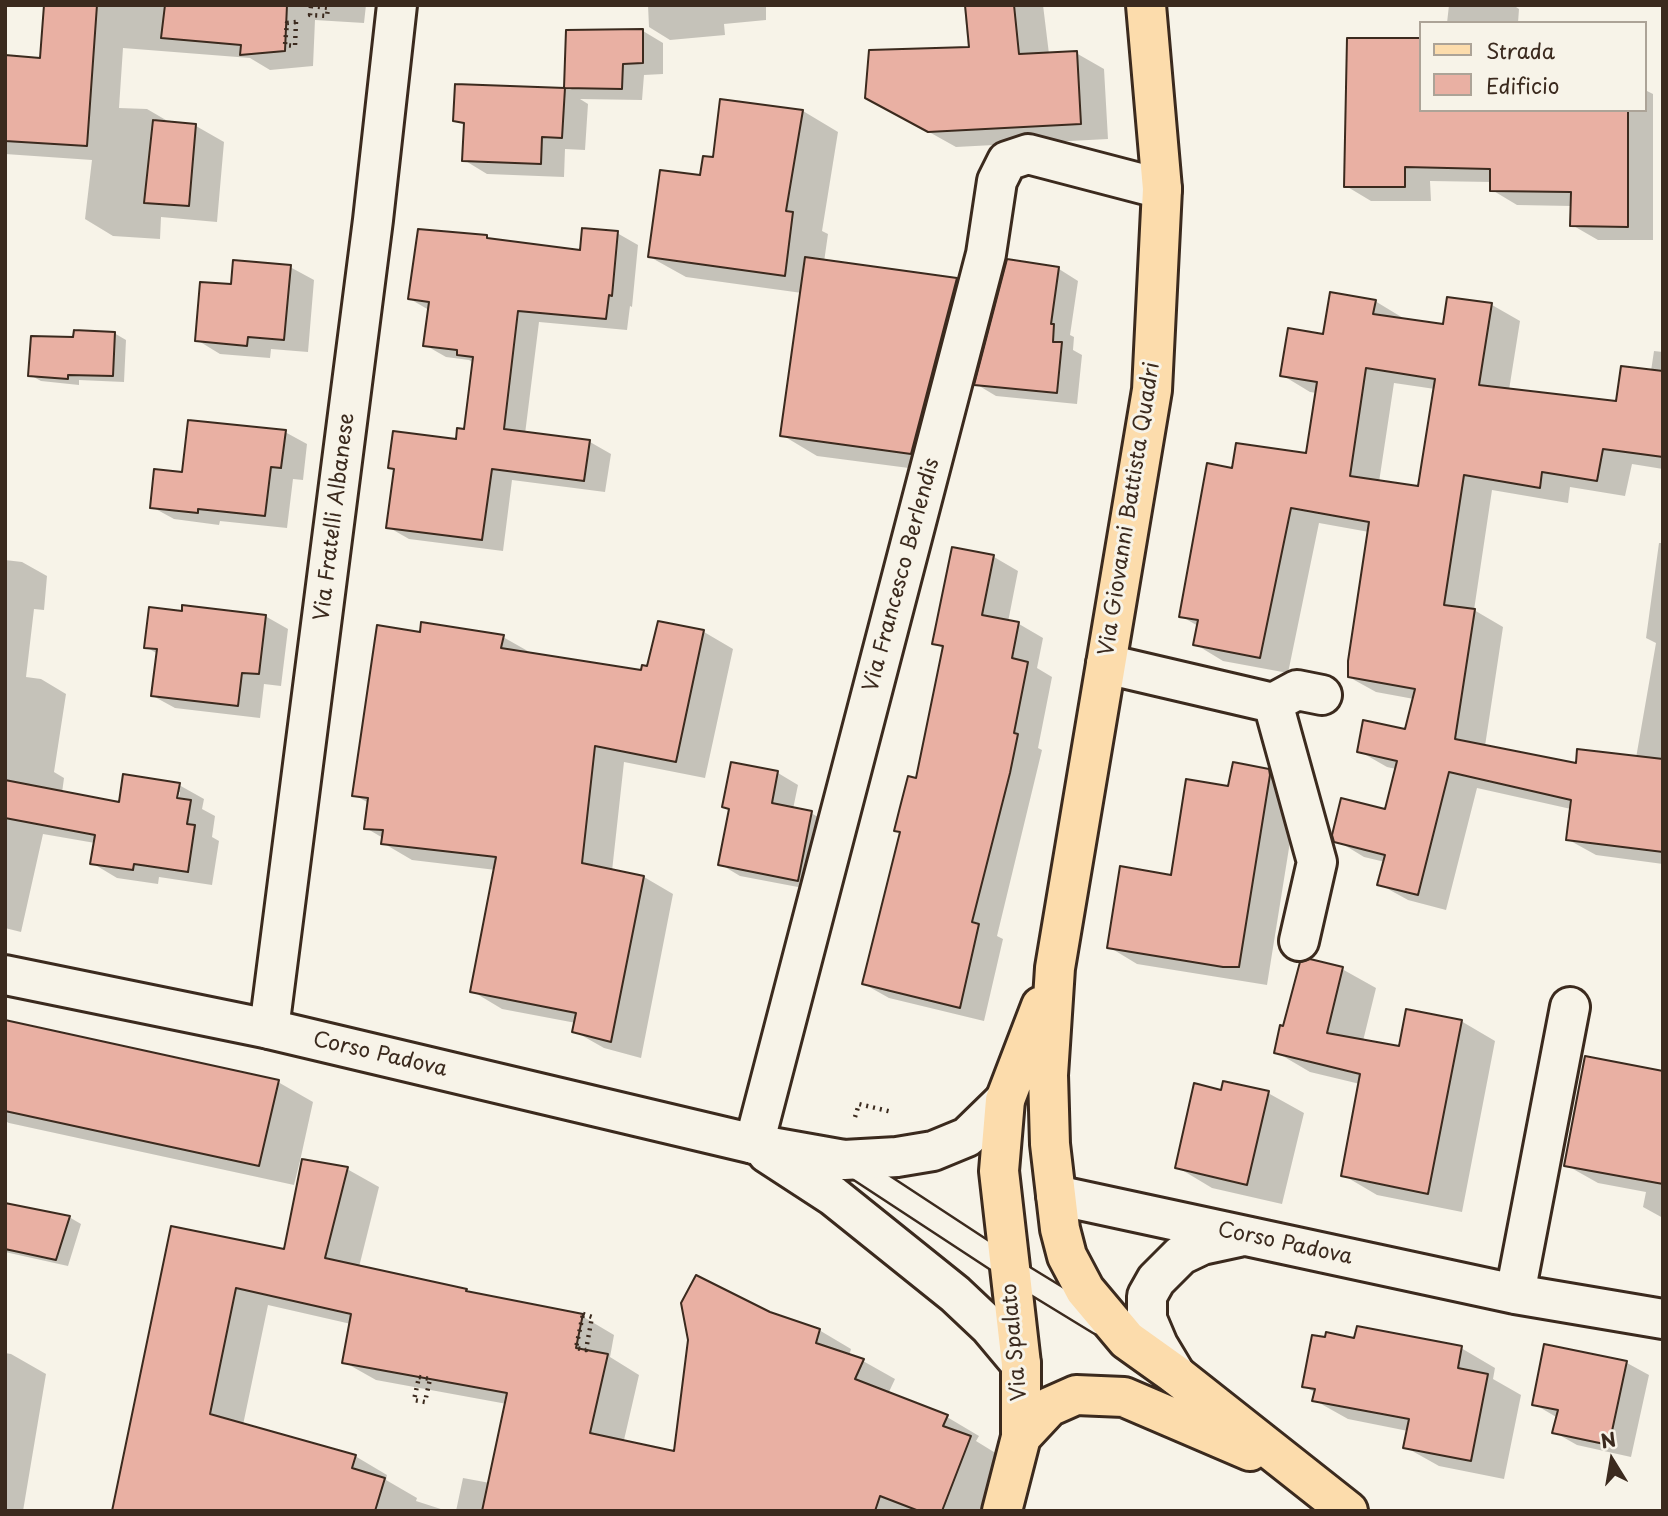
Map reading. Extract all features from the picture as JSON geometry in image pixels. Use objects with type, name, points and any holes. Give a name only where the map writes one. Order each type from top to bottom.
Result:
[{"type":"main road","name":"Via Giovanni Battista Quadri","points":[[1146,5],[1161,190],[1152,390],[1055,968],[1048,1074],[1056,1195],[1067,1256],[1085,1290],[1126,1340],[1176,1375],[1297,1471]]},
{"type":"main road","name":"Via Giovanni Battista Quadri","points":[[999,1171],[1005,1100],[1055,968]]},
{"type":"main road","name":"Via Spalato","points":[[999,1171],[1021,1364],[1021,1437],[1002,1511]]},
{"type":"main road","points":[[1021,1437],[1049,1407],[1076,1395],[1124,1397],[1297,1471],[1348,1511]]},
{"type":"street","name":"Via Fratelli Albanese","points":[[269,1029],[373,220],[397,5]]},
{"type":"street","name":"Via Francesco Berlendis","points":[[754,1144],[986,254],[997,181],[1007,161],[1028,154],[1161,190]]},
{"type":"street","points":[[1106,664],[1273,703],[1297,690],[1322,695]]},
{"type":"street","points":[[1273,703],[1317,862],[1299,941]]},
{"type":"street","name":"Corso Padova","points":[[5,975],[269,1029],[754,1144],[845,1160],[897,1157],[933,1151],[967,1137],[1005,1100]]},
{"type":"street","points":[[1515,1294],[1570,1007]]},
{"type":"street","points":[[1005,1100],[1049,1110]]},
{"type":"street","name":"Corso Padova","points":[[754,1144],[833,1196],[956,1294],[990,1327],[1021,1364]]},
{"type":"street","name":"Corso Padova","points":[[1056,1195],[1515,1294],[1663,1320]]},
{"type":"street","points":[[1176,1375],[1158,1345],[1147,1319],[1147,1296],[1156,1280],[1181,1255],[1202,1245],[1244,1236]]},
{"type":"lane","name":"Corso Padova","points":[[845,1160],[1009,1268],[1126,1340]]},
{"type":"path","points":[[296,22],[295,46],[285,45],[286,23],[296,22]]},
{"type":"path","points":[[583,1314],[592,1317],[586,1350],[576,1348],[583,1314]]},
{"type":"path","points":[[419,1377],[430,1379],[425,1402],[414,1400],[419,1377]]},
{"type":"building","points":[[44,5],[97,5],[87,146],[5,141],[5,55],[40,58]]},
{"type":"building","points":[[165,5],[287,5],[285,51],[240,55],[241,45],[161,38]]},
{"type":"building","points":[[965,5],[1014,5],[1019,54],[1077,51],[1081,124],[928,132],[865,98],[869,50],[969,47]]},
{"type":"building","points":[[643,29],[643,63],[623,64],[622,89],[564,88],[566,30]]},
{"type":"building","points":[[1347,38],[1420,38],[1420,112],[1628,112],[1628,227],[1570,226],[1571,192],[1490,191],[1490,169],[1405,167],[1405,187],[1344,187]]},
{"type":"building","points":[[455,84],[565,88],[562,138],[542,137],[541,164],[462,161],[464,123],[453,121]]},
{"type":"building","points":[[720,99],[803,110],[786,211],[793,212],[785,276],[648,257],[660,170],[700,175],[703,156],[713,157]]},
{"type":"building","points":[[153,120],[196,124],[189,206],[144,203]]},
{"type":"building","points":[[582,228],[618,231],[612,296],[609,295],[606,319],[518,311],[504,429],[590,440],[584,481],[492,469],[482,540],[386,528],[394,469],[388,468],[393,431],[456,439],[457,428],[464,429],[473,357],[457,355],[457,350],[423,346],[429,302],[408,299],[418,229],[487,235],[487,238],[580,250]]},
{"type":"building","points":[[805,257],[957,278],[911,454],[780,436]]},
{"type":"building","points":[[1007,259],[1059,267],[1051,324],[1054,324],[1053,342],[1062,342],[1057,393],[974,385]]},
{"type":"building","points":[[233,260],[291,265],[284,340],[248,337],[247,346],[195,341],[200,282],[231,284]]},
{"type":"building","points":[[1330,292],[1376,300],[1373,314],[1443,324],[1447,297],[1492,303],[1479,385],[1616,401],[1621,366],[1663,371],[1663,457],[1603,449],[1597,481],[1542,472],[1540,488],[1464,475],[1444,605],[1475,609],[1455,739],[1576,763],[1577,749],[1663,759],[1663,852],[1566,840],[1571,800],[1449,772],[1418,895],[1377,885],[1385,855],[1334,842],[1332,835],[1341,798],[1385,809],[1397,761],[1357,752],[1363,720],[1405,729],[1415,689],[1348,677],[1348,661],[1369,522],[1291,508],[1260,658],[1193,645],[1198,620],[1179,617],[1207,463],[1232,468],[1236,443],[1306,453],[1317,382],[1280,376],[1288,328],[1323,334]],"holes":[[[1366,368],[1435,379],[1418,486],[1350,476]]]},
{"type":"building","points":[[74,330],[115,332],[113,376],[68,375],[68,379],[28,376],[31,336],[73,337]]},
{"type":"building","points":[[188,420],[286,430],[281,468],[271,467],[265,516],[198,509],[198,513],[150,508],[154,469],[182,472]]},
{"type":"building","points":[[952,547],[994,555],[982,615],[1019,622],[1012,658],[1028,662],[1014,733],[1018,734],[1010,773],[972,922],[979,924],[960,1008],[862,984],[900,832],[894,831],[908,776],[916,778],[943,646],[932,644]]},
{"type":"building","points":[[182,605],[266,615],[259,674],[242,673],[238,706],[151,696],[157,649],[144,648],[149,607],[182,611]]},
{"type":"building","points":[[658,621],[704,630],[676,762],[595,746],[582,863],[644,876],[611,1042],[572,1032],[576,1013],[470,992],[496,857],[381,844],[383,830],[364,829],[368,798],[352,796],[377,625],[420,632],[421,622],[504,635],[501,648],[641,670],[642,665],[647,666]]},
{"type":"building","points":[[731,762],[778,771],[772,803],[812,811],[798,881],[718,865],[729,809],[722,807]]},
{"type":"building","points":[[1233,762],[1269,769],[1270,775],[1239,967],[1223,967],[1107,948],[1120,866],[1171,875],[1186,779],[1228,786]]},
{"type":"building","points":[[123,774],[180,783],[177,798],[191,800],[187,824],[195,825],[188,872],[134,864],[133,870],[90,864],[95,835],[5,818],[5,780],[119,802]]},
{"type":"building","points":[[1310,959],[1343,967],[1327,1033],[1399,1046],[1406,1009],[1462,1020],[1428,1194],[1341,1176],[1360,1074],[1274,1053],[1300,962]]},
{"type":"building","points":[[5,1020],[279,1080],[259,1166],[5,1111]]},
{"type":"building","points":[[1585,1056],[1663,1071],[1663,1184],[1564,1166]]},
{"type":"building","points":[[1223,1081],[1269,1091],[1247,1185],[1175,1168],[1194,1083],[1221,1090]]},
{"type":"building","points":[[302,1159],[348,1167],[325,1258],[467,1289],[466,1291],[583,1314],[576,1348],[608,1354],[590,1433],[674,1451],[688,1340],[681,1303],[696,1275],[770,1312],[820,1329],[816,1343],[864,1359],[855,1379],[948,1415],[943,1426],[971,1436],[942,1511],[919,1511],[880,1496],[875,1511],[482,1511],[507,1393],[342,1363],[351,1314],[236,1288],[210,1414],[356,1455],[352,1468],[385,1478],[375,1511],[112,1511],[171,1226],[284,1249]]},
{"type":"building","points":[[5,1203],[70,1216],[56,1260],[5,1249]]},
{"type":"building","points":[[1357,1326],[1462,1346],[1458,1368],[1488,1374],[1471,1461],[1403,1448],[1409,1419],[1312,1401],[1315,1389],[1302,1387],[1312,1335],[1325,1337],[1326,1332],[1354,1338]]},
{"type":"building","points":[[1544,1344],[1627,1361],[1609,1445],[1552,1433],[1558,1410],[1532,1405]]}]
